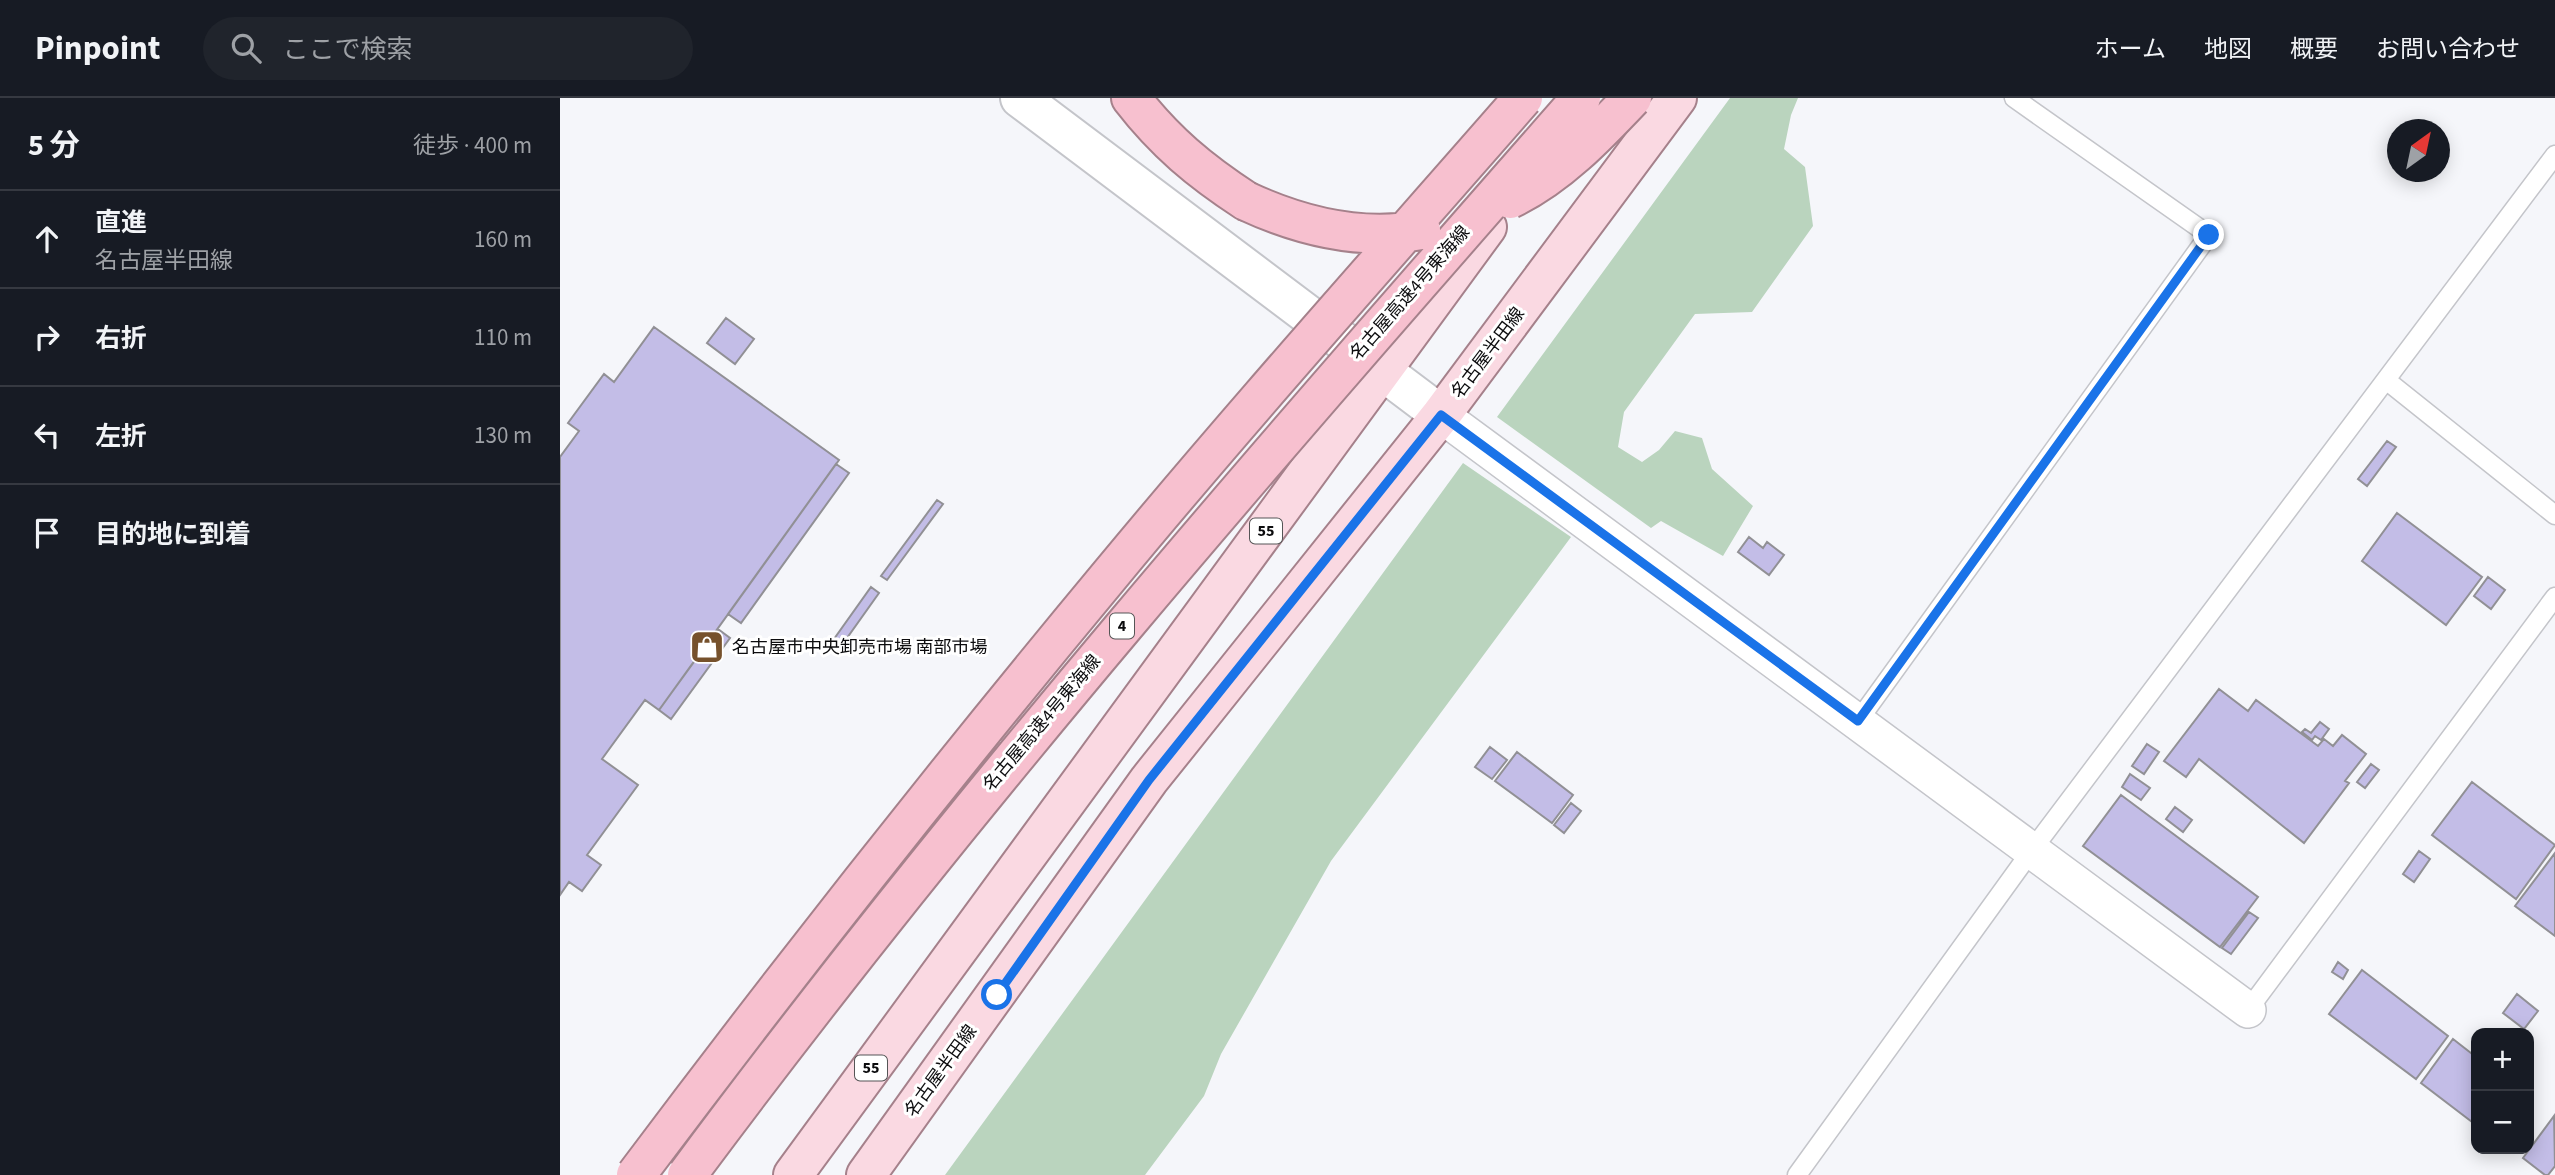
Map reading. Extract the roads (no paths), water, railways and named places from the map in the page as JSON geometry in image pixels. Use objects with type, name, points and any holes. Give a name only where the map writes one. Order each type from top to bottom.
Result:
[{"type":"highway","points":[[1131,98],[1180,154],[1246,201],[1306,225],[1372,234],[1409,232],[1443,226],[1519,195],[1582,147],[1632,98]]},
{"type":"highway","name":"4","points":[[635,1175],[870,869],[1110,575],[1244,417],[1523,98]]},
{"type":"highway","name":"名古屋高速4号東海線","points":[[687,1175],[793,1033],[1013,757],[1268,455],[1581,98]]},
{"type":"main road","name":"55","points":[[793,1175],[1581,98]]},
{"type":"main road","name":"名古屋半田線","points":[[866,1175],[1149,780],[1441,415],[1677,98]]},
{"type":"street","points":[[1020,98],[1441,415],[2248,1010]]},
{"type":"lane","points":[[1858,721],[2209,235],[2014,98]]},
{"type":"lane","points":[[1797,1175],[2032,850],[2555,155]]},
{"type":"lane","points":[[2386,380],[2555,515]]},
{"type":"lane","points":[[2248,1010],[2555,597]]},
{"type":"place","name":"名古屋市中央卸売市場 南部市場","points":[[707,647]]}]
